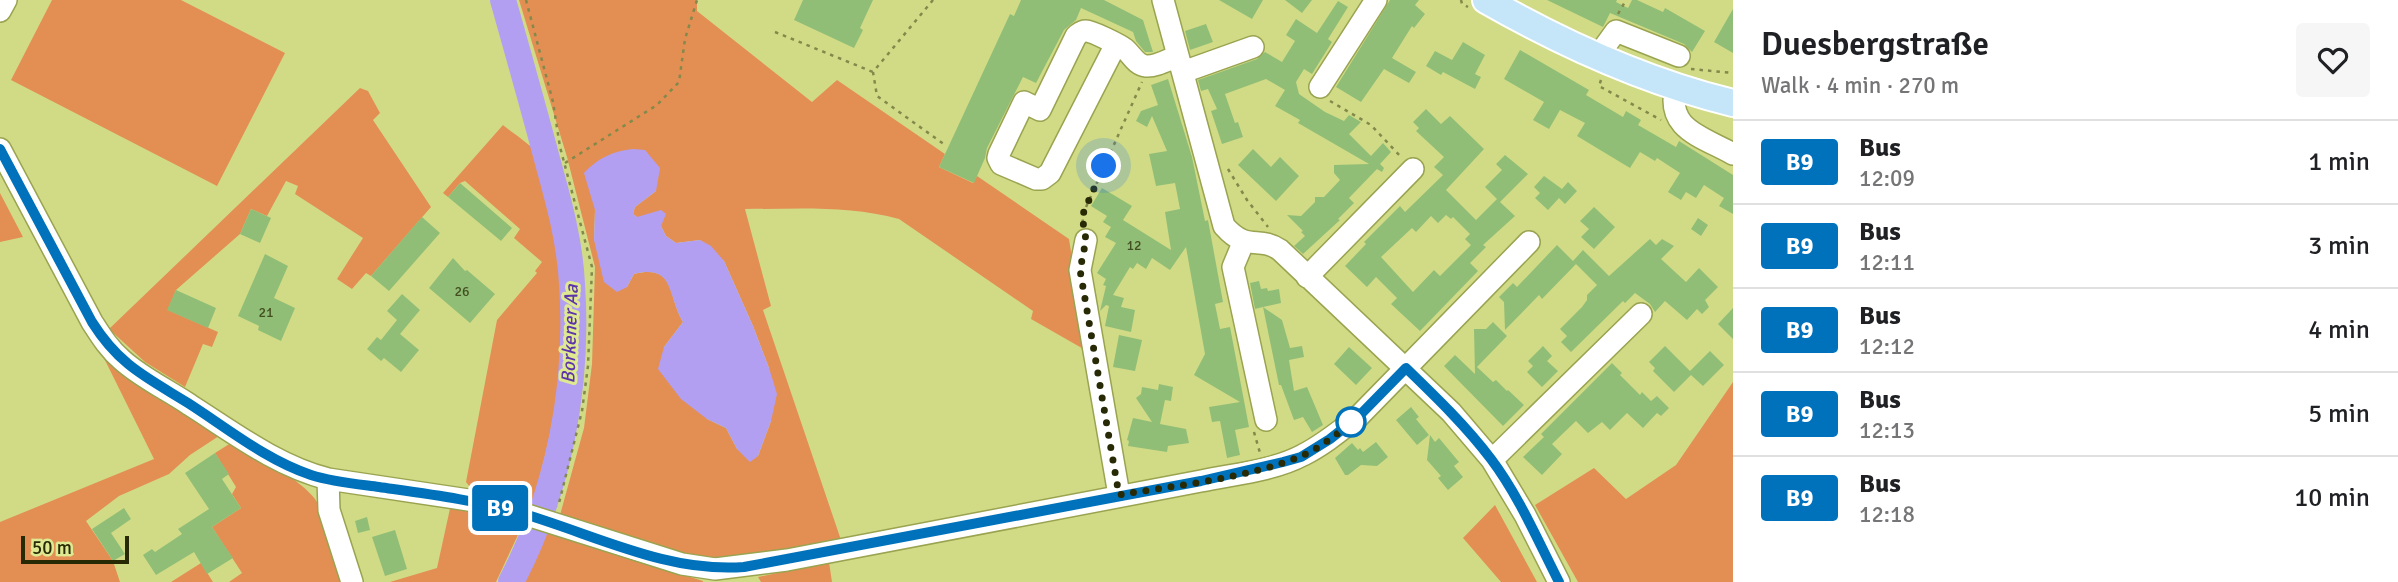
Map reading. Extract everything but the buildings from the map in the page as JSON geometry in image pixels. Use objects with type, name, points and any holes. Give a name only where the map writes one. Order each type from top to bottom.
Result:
[{"type":"main road","points":[[1486,0],[1603,59],[1676,86],[1733,103]]},
{"type":"street","points":[[0,11],[6,0]]},
{"type":"street","points":[[1163,0],[1204,146],[1221,220],[1228,231],[1243,243],[1274,246],[1451,412],[1492,460],[1525,515],[1559,582]]},
{"type":"street","points":[[1320,87],[1376,0]]},
{"type":"street","points":[[1040,110],[1076,36],[1081,31],[1087,30],[1125,48],[1137,62],[1149,66],[1180,64],[1253,47]]},
{"type":"street","points":[[1603,59],[1616,31],[1679,56]]},
{"type":"street","points":[[1074,127],[1024,102],[998,158],[1001,164],[1036,179],[1042,179],[1050,173],[1074,127],[1116,44]]},
{"type":"street","points":[[1676,86],[1673,109],[1680,124],[1733,154]]},
{"type":"street","points":[[0,149],[92,322],[107,345],[123,361],[145,376],[280,462],[310,475],[328,479],[475,501],[682,564],[715,569],[787,560],[1265,468],[1301,457],[1358,417],[1529,242]]},
{"type":"street","points":[[1307,276],[1413,169]]},
{"type":"street","points":[[1086,240],[1080,270],[1119,495]]},
{"type":"street","points":[[1243,243],[1233,267],[1266,420]]},
{"type":"street","points":[[1492,460],[1641,314]]},
{"type":"street","points":[[328,479],[329,510],[352,582]]},
{"type":"path","points":[[526,0],[592,267],[588,366],[582,411],[554,524]]},
{"type":"path","points":[[565,163],[657,105],[679,82],[685,39],[696,0]]},
{"type":"path","points":[[933,0],[873,72],[877,96],[945,145]]},
{"type":"path","points":[[775,32],[873,72]]},
{"type":"path","points":[[1603,59],[1599,86],[1667,123],[1680,124]]},
{"type":"path","points":[[1086,240],[1082,216],[1149,66]]},
{"type":"path","points":[[1320,87],[1327,99],[1371,125],[1413,169]]},
{"type":"path","points":[[1224,161],[1247,200],[1269,229]]},
{"type":"path","points":[[1265,468],[1254,432],[1266,420]]},
{"type":"shaded area","points":[[52,0],[181,0],[285,53],[217,186],[11,80]]},
{"type":"shaded area","points":[[519,0],[697,0],[697,11],[812,102],[837,80],[945,154],[939,167],[973,183],[977,176],[1069,239],[1087,351],[1031,319],[1033,311],[899,219],[842,210],[745,209],[771,306],[763,310],[841,540],[730,562],[704,561],[560,515],[584,428],[592,364],[595,267],[567,157]],"holes":[[[656,191],[635,207],[633,214],[661,226],[666,236],[676,243],[700,240],[724,261],[769,368],[771,421],[758,456],[737,449],[726,428],[707,419],[664,347],[683,322],[664,278],[657,273],[634,274],[627,287],[594,240],[595,210]]]},
{"type":"shaded area","points":[[360,88],[368,91],[380,113],[373,120],[431,207],[371,276],[366,273],[352,289],[337,279],[363,238],[295,194],[298,186],[286,181],[267,216],[251,209],[240,234],[176,290],[168,310],[218,332],[212,347],[203,344],[185,387],[145,362],[109,329]]},
{"type":"shaded area","points":[[503,125],[529,145],[538,156],[561,280],[561,354],[557,391],[543,465],[532,503],[473,491],[466,482],[497,320],[537,273],[535,271],[542,262],[514,238],[520,229],[465,181],[448,197],[443,193]]},
{"type":"shaded area","points":[[633,149],[645,150],[660,168],[656,191],[635,207],[633,214],[637,217],[661,210],[666,214],[661,226],[666,236],[676,243],[700,240],[711,246],[724,261],[769,368],[777,394],[771,421],[758,456],[750,462],[737,449],[726,428],[707,419],[681,399],[658,369],[664,347],[683,322],[668,284],[657,273],[647,272],[634,274],[627,287],[617,292],[604,282],[594,240],[595,210],[584,173],[606,156]]},
{"type":"shaded area","points":[[0,193],[23,237],[0,242]]},
{"type":"shaded area","points":[[95,340],[130,379],[222,434],[190,455],[169,474],[119,496],[86,521],[113,561],[120,582],[0,582],[0,522],[154,459]]},
{"type":"shaded area","points":[[1733,382],[1733,582],[1578,582],[1535,505],[1594,468],[1626,499],[1676,465]]},
{"type":"shaded area","points":[[234,441],[289,476],[315,499],[329,529],[345,582],[229,582],[242,573],[212,527],[241,508],[232,494],[236,487],[215,453]]},
{"type":"shaded area","points":[[451,504],[525,520],[496,582],[390,582],[437,568]]},
{"type":"shaded area","points":[[1495,505],[1537,582],[1501,582],[1463,538]]},
{"type":"shaded area","points":[[544,531],[703,581],[703,582],[521,582]]},
{"type":"shaded area","points":[[829,562],[832,582],[761,582],[758,577]]},
{"type":"shaded area","points":[[201,563],[213,582],[171,582]]},
{"type":"waterway","name":"Borkener Aa","points":[[503,0],[563,220],[571,268],[573,322],[568,399],[553,475],[528,547],[511,582]]},
{"type":"bus line","name":"B9","points":[[0,149],[92,322],[107,345],[123,361],[145,376],[280,462],[310,475],[475,501],[682,564],[715,569],[744,567],[1265,468],[1301,457],[1330,439],[1358,417],[1406,368],[1451,412],[1492,460],[1525,515],[1559,582]]},
{"type":"route","points":[[1104,166],[1082,216],[1086,240],[1080,270],[1119,495],[1222,477],[1301,457],[1351,422]]}]
